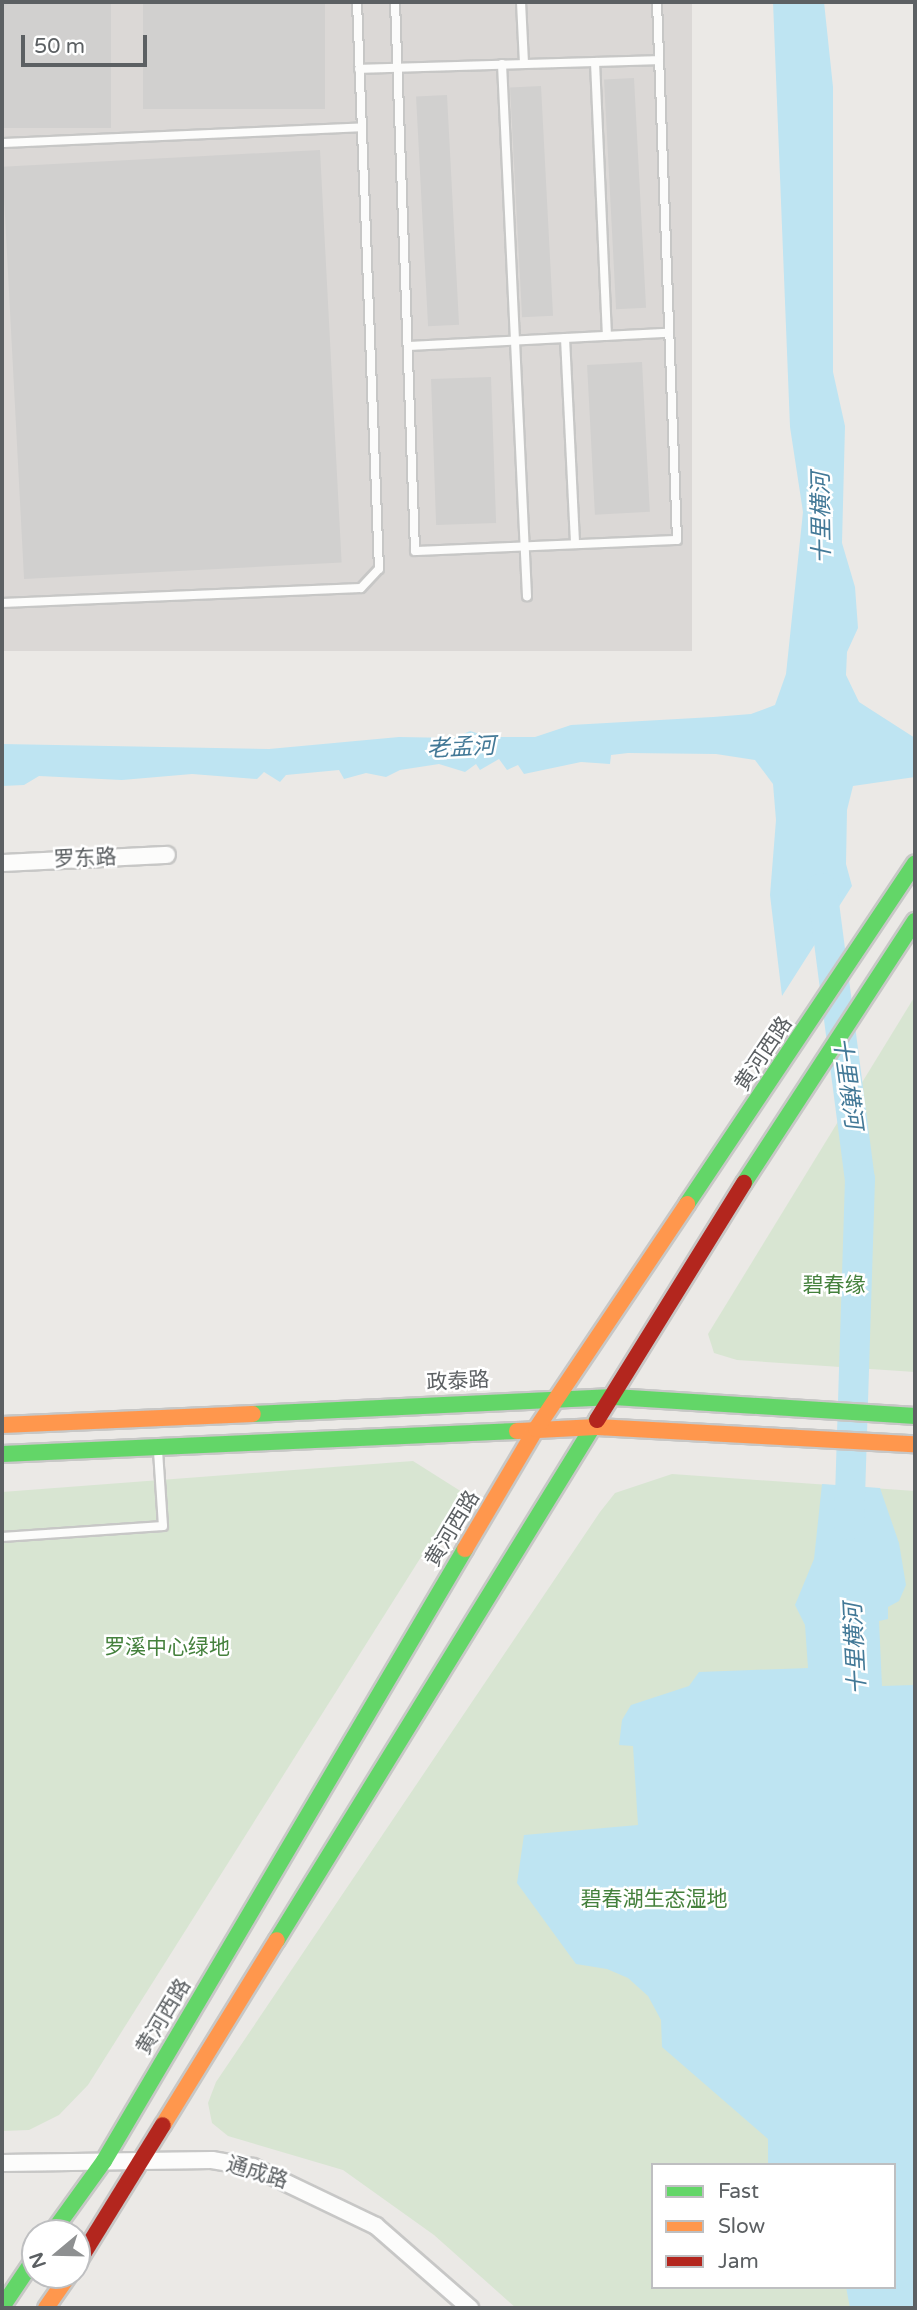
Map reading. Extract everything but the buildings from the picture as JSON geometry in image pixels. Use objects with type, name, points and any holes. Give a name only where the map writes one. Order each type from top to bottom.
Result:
[{"type":"main road","name":"黄河西路","points":[[62,2219],[104,2161],[537,1429],[915,863]]},
{"type":"main road","points":[[91,2242],[596,1427],[811,1074],[915,921]]},
{"type":"main road","name":"政泰路","points":[[2,1425],[614,1397],[810,1407],[915,1416]]},
{"type":"main road","points":[[2,1454],[596,1427],[915,1444]]},
{"type":"main road","points":[[2,2307],[21,2279]]},
{"type":"main road","points":[[46,2308],[59,2289]]},
{"type":"street","name":"罗东路","points":[[2,863],[167,855]]},
{"type":"street","name":"通成路","points":[[2,2163],[212,2160],[253,2167],[302,2187],[376,2226],[470,2308]]},
{"type":"lane","points":[[2,603],[360,588],[379,569],[357,2]]},
{"type":"lane","points":[[395,2],[415,551],[677,540],[657,2]]},
{"type":"lane","points":[[521,2],[524,64]]},
{"type":"lane","points":[[359,69],[659,60]]},
{"type":"lane","points":[[595,62],[607,335]]},
{"type":"lane","points":[[502,64],[527,596]]},
{"type":"lane","points":[[2,143],[362,127]]},
{"type":"lane","points":[[408,346],[669,333]]},
{"type":"lane","points":[[565,338],[575,544]]},
{"type":"lane","points":[[2,1537],[163,1526],[158,1447]]},
{"type":"shaded area","points":[[2,2],[692,2],[692,651],[2,651]]},
{"type":"green space","name":"碧春缘","points":[[915,996],[915,1372],[737,1360],[714,1353],[708,1334]]},
{"type":"green space","name":"罗溪中心绿地","points":[[413,1461],[462,1492],[88,2085],[59,2115],[29,2130],[2,2131],[2,1492]]},
{"type":"green space","name":"碧春湖生态湿地","points":[[672,1474],[915,1491],[915,2308],[516,2308],[434,2235],[343,2170],[228,2136],[212,2123],[208,2103],[216,2082],[615,1493]]},
{"type":"water","name":"老孟河","points":[[773,2],[824,2],[833,87],[833,372],[845,426],[842,543],[855,587],[858,628],[847,652],[846,675],[859,702],[915,738],[915,777],[853,786],[847,810],[846,864],[852,886],[782,996],[770,895],[776,820],[773,784],[755,760],[716,754],[628,753],[611,755],[610,764],[581,762],[524,774],[518,765],[507,770],[499,759],[480,770],[476,764],[465,772],[439,764],[400,770],[386,777],[366,773],[344,779],[339,770],[286,775],[280,782],[264,772],[257,779],[192,774],[122,780],[39,776],[24,785],[2,786],[2,744],[269,749],[399,737],[454,738],[470,731],[490,737],[535,737],[571,725],[751,714],[775,705],[786,674],[803,512],[790,427]]},
{"type":"water","points":[[822,1484],[880,1488],[899,1543],[906,1585],[899,1601],[888,1607],[888,1619],[879,1621],[882,1686],[915,1685],[915,2308],[850,2308],[846,2289],[896,2289],[896,2163],[768,2163],[768,2139],[662,2047],[661,2020],[648,1996],[628,1978],[607,1969],[576,1964],[517,1883],[524,1835],[638,1825],[633,1746],[619,1745],[622,1720],[631,1705],[689,1686],[699,1672],[808,1668],[805,1625],[795,1605],[814,1559]]},
{"type":"waterway","name":"十里横河","points":[[822,888],[860,1179],[849,1525]]},
{"type":"traffic: fast","points":[[687,1204],[915,863]]},
{"type":"traffic: fast","points":[[744,1183],[915,921]]},
{"type":"traffic: fast","points":[[253,1414],[614,1397],[915,1416]]},
{"type":"traffic: fast","points":[[277,1940],[597,1420]]},
{"type":"traffic: fast","points":[[2,1454],[517,1431]]},
{"type":"traffic: fast","points":[[62,2219],[104,2161],[465,1549]]},
{"type":"traffic: fast","points":[[2,2307],[21,2279]]},
{"type":"traffic: slow","points":[[465,1549],[536,1429],[687,1204]]},
{"type":"traffic: slow","points":[[2,1425],[253,1414]]},
{"type":"traffic: slow","points":[[517,1431],[596,1427],[915,1444]]},
{"type":"traffic: slow","points":[[163,2125],[277,1940]]},
{"type":"traffic: slow","points":[[46,2308],[59,2289]]},
{"type":"traffic: jam","points":[[597,1420],[744,1183]]},
{"type":"traffic: jam","points":[[91,2241],[163,2125]]}]
